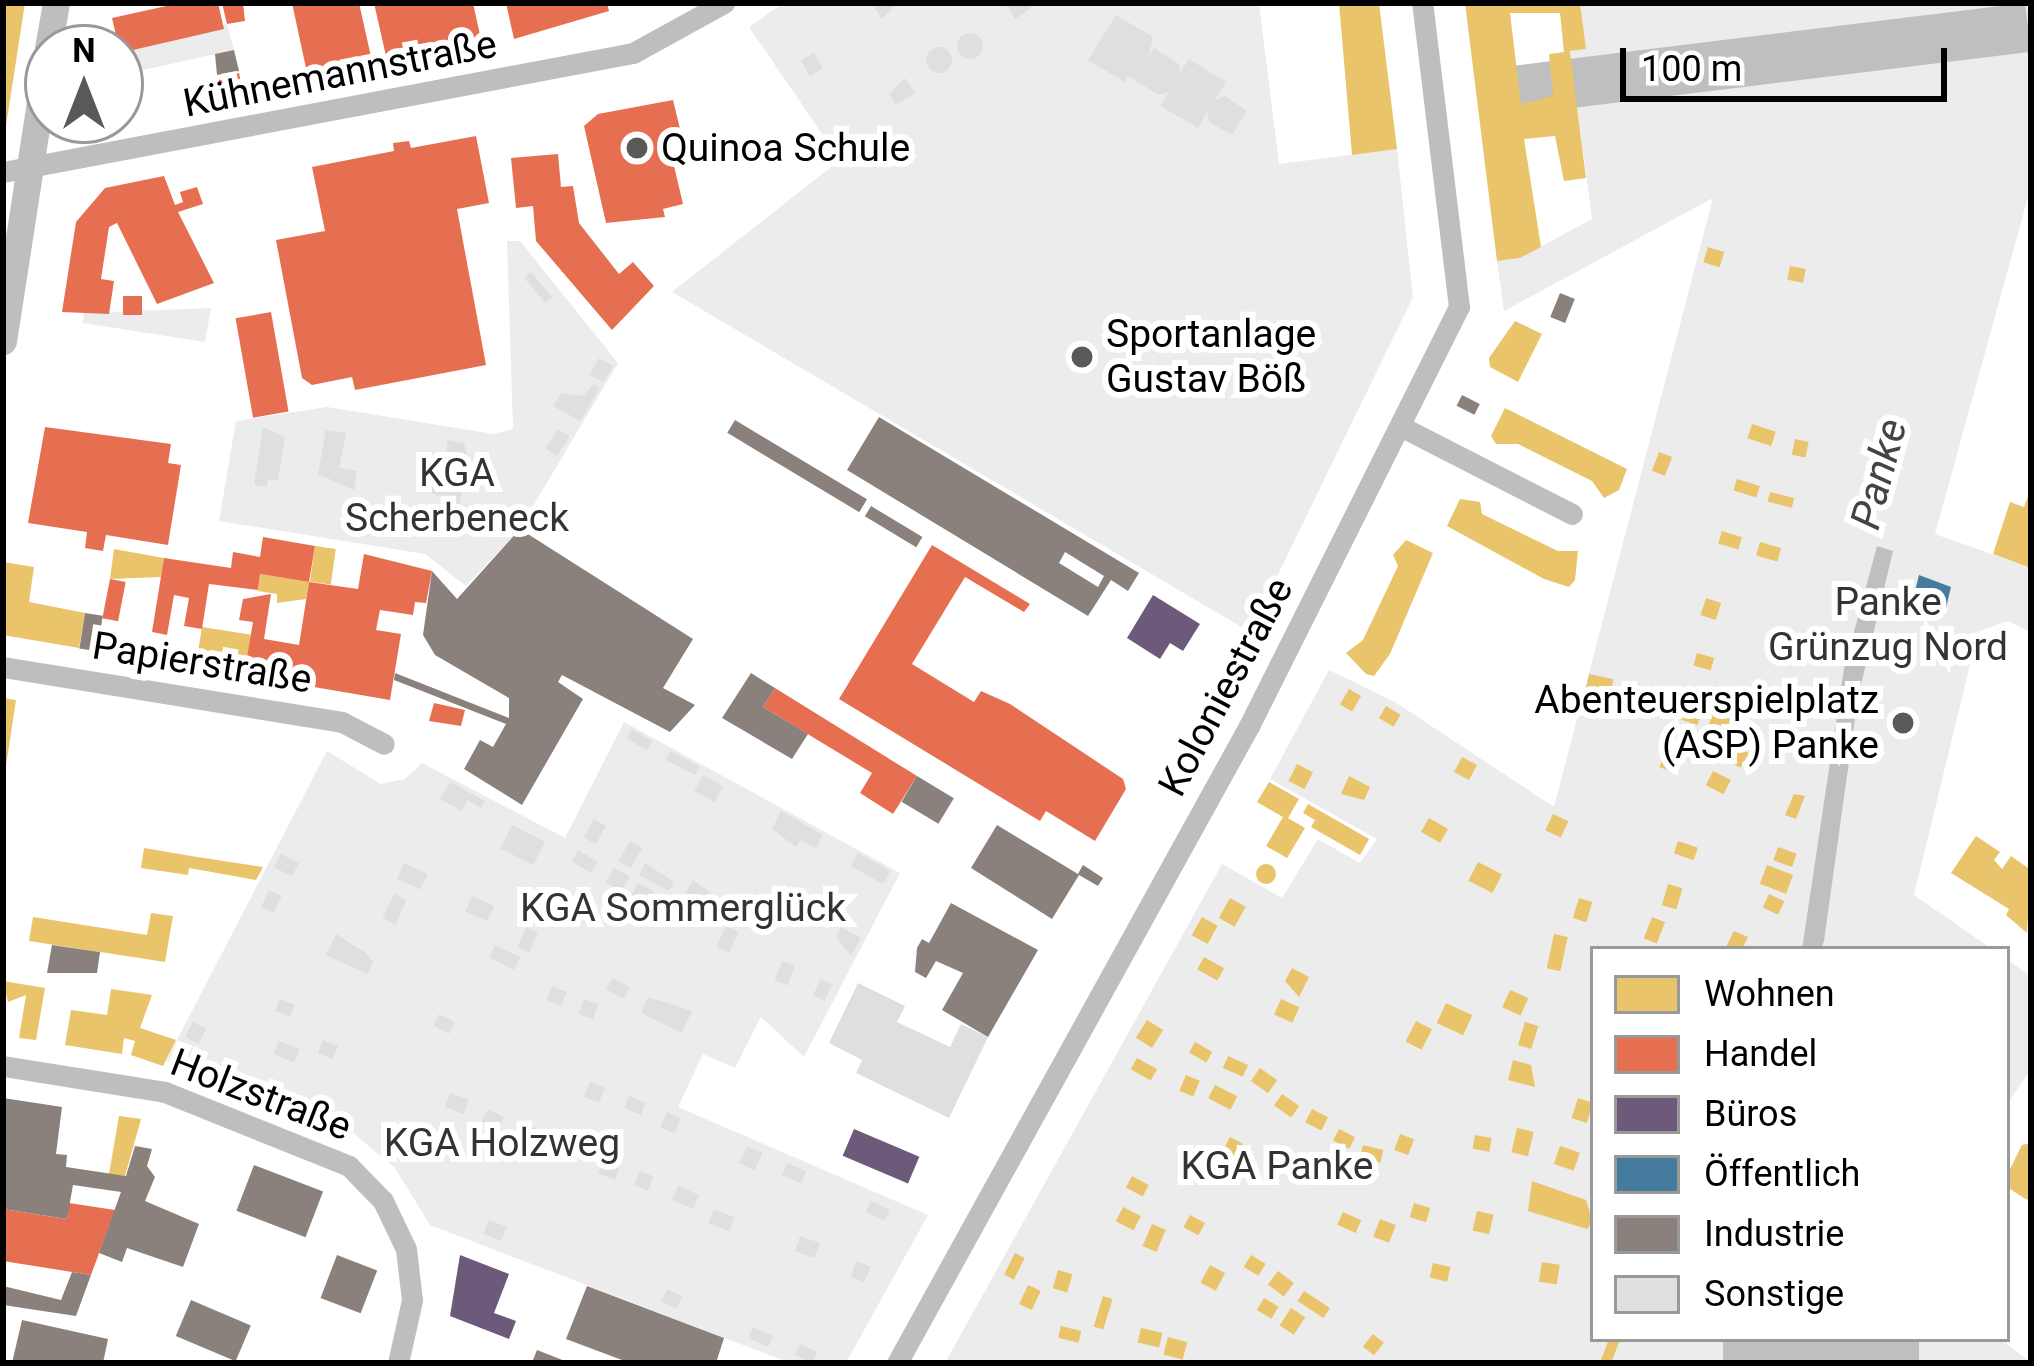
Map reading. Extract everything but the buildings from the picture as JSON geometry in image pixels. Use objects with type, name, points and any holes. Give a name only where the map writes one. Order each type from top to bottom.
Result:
[{"type":"main road","points":[[3,341],[16,171],[24,140]]},
{"type":"street","name":"Kühnemannstraße","points":[[16,171],[633,53],[724,3]]},
{"type":"street","name":"Koloniestraße","points":[[897,1363],[1249,726],[1460,307],[1422,3]]},
{"type":"street","points":[[1400,426],[1572,514]]},
{"type":"street","name":"Papierstraße","points":[[3,667],[342,722],[384,744]]},
{"type":"street","name":"Holzstraße","points":[[3,1066],[177,1095],[349,1166],[382,1202],[406,1249],[412,1300],[398,1363]]},
{"type":"green space","name":"Sportanlage Gustav Böß","points":[[784,3],[1259,3],[1279,164],[1397,149],[1413,297],[1250,632],[672,292],[840,160],[749,27]]},
{"type":"green space","points":[[1580,3],[2031,3],[2031,186],[1935,534],[2031,568],[2031,633],[2008,621],[1978,632],[1914,895],[1988,946],[1590,946],[1590,1342],[2005,1342],[2031,1363],[945,1363],[1222,864],[1282,898],[1318,839],[1360,863],[1377,839],[1270,779],[1329,670],[1395,702],[1554,807],[1713,198],[1504,311],[1497,261],[1520,258],[1592,219],[1570,51],[1585,49]]},
{"type":"green space","points":[[227,24],[234,50],[144,70],[144,46]]},
{"type":"green space","name":"KGA Scherbeneck","points":[[507,241],[520,241],[618,363],[519,530],[466,586],[425,554],[219,521],[236,421],[327,407],[494,434],[513,429]]},
{"type":"green space","points":[[211,308],[205,342],[83,323],[84,313]]},
{"type":"green space","points":[[624,722],[900,873],[804,1057],[761,1017],[735,1068],[703,1054],[678,1107],[928,1215],[846,1363],[790,1363],[430,1225],[395,1168],[352,1132],[166,1061],[327,751],[381,784],[405,779],[422,763],[565,838]]},
{"type":"green space","points":[[2010,962],[2031,976],[2031,1069],[2010,1100]]},
{"type":"shaded area","points":[[2025,3],[2031,52],[1482,119],[1476,70]]},
{"type":"shaded area","points":[[1877,546],[1893,551],[1858,697],[1824,941],[1822,946],[1802,946],[1844,669]]},
{"type":"shaded area","points":[[1723,1342],[1919,1342],[1919,1363],[1723,1363]]},
{"type":"place","name":"Quinoa Schule","points":[[637,148]]},
{"type":"place","name":"Sportanlage Gustav Böß","points":[[1082,357]]},
{"type":"place","name":"Abenteuerspielplatz (ASP) Panke","points":[[1903,723]]},
{"type":"water label","name":"Panke","points":[[1879,474]]},
{"type":"park label","name":"Panke Grünzug Nord","points":[[1888,626]]},
{"type":"park label","name":"KGA Sommerglück","points":[[683,908]]},
{"type":"park label","name":"KGA Holzweg","points":[[502,1143]]},
{"type":"park label","name":"KGA Panke","points":[[1277,1166]]}]
